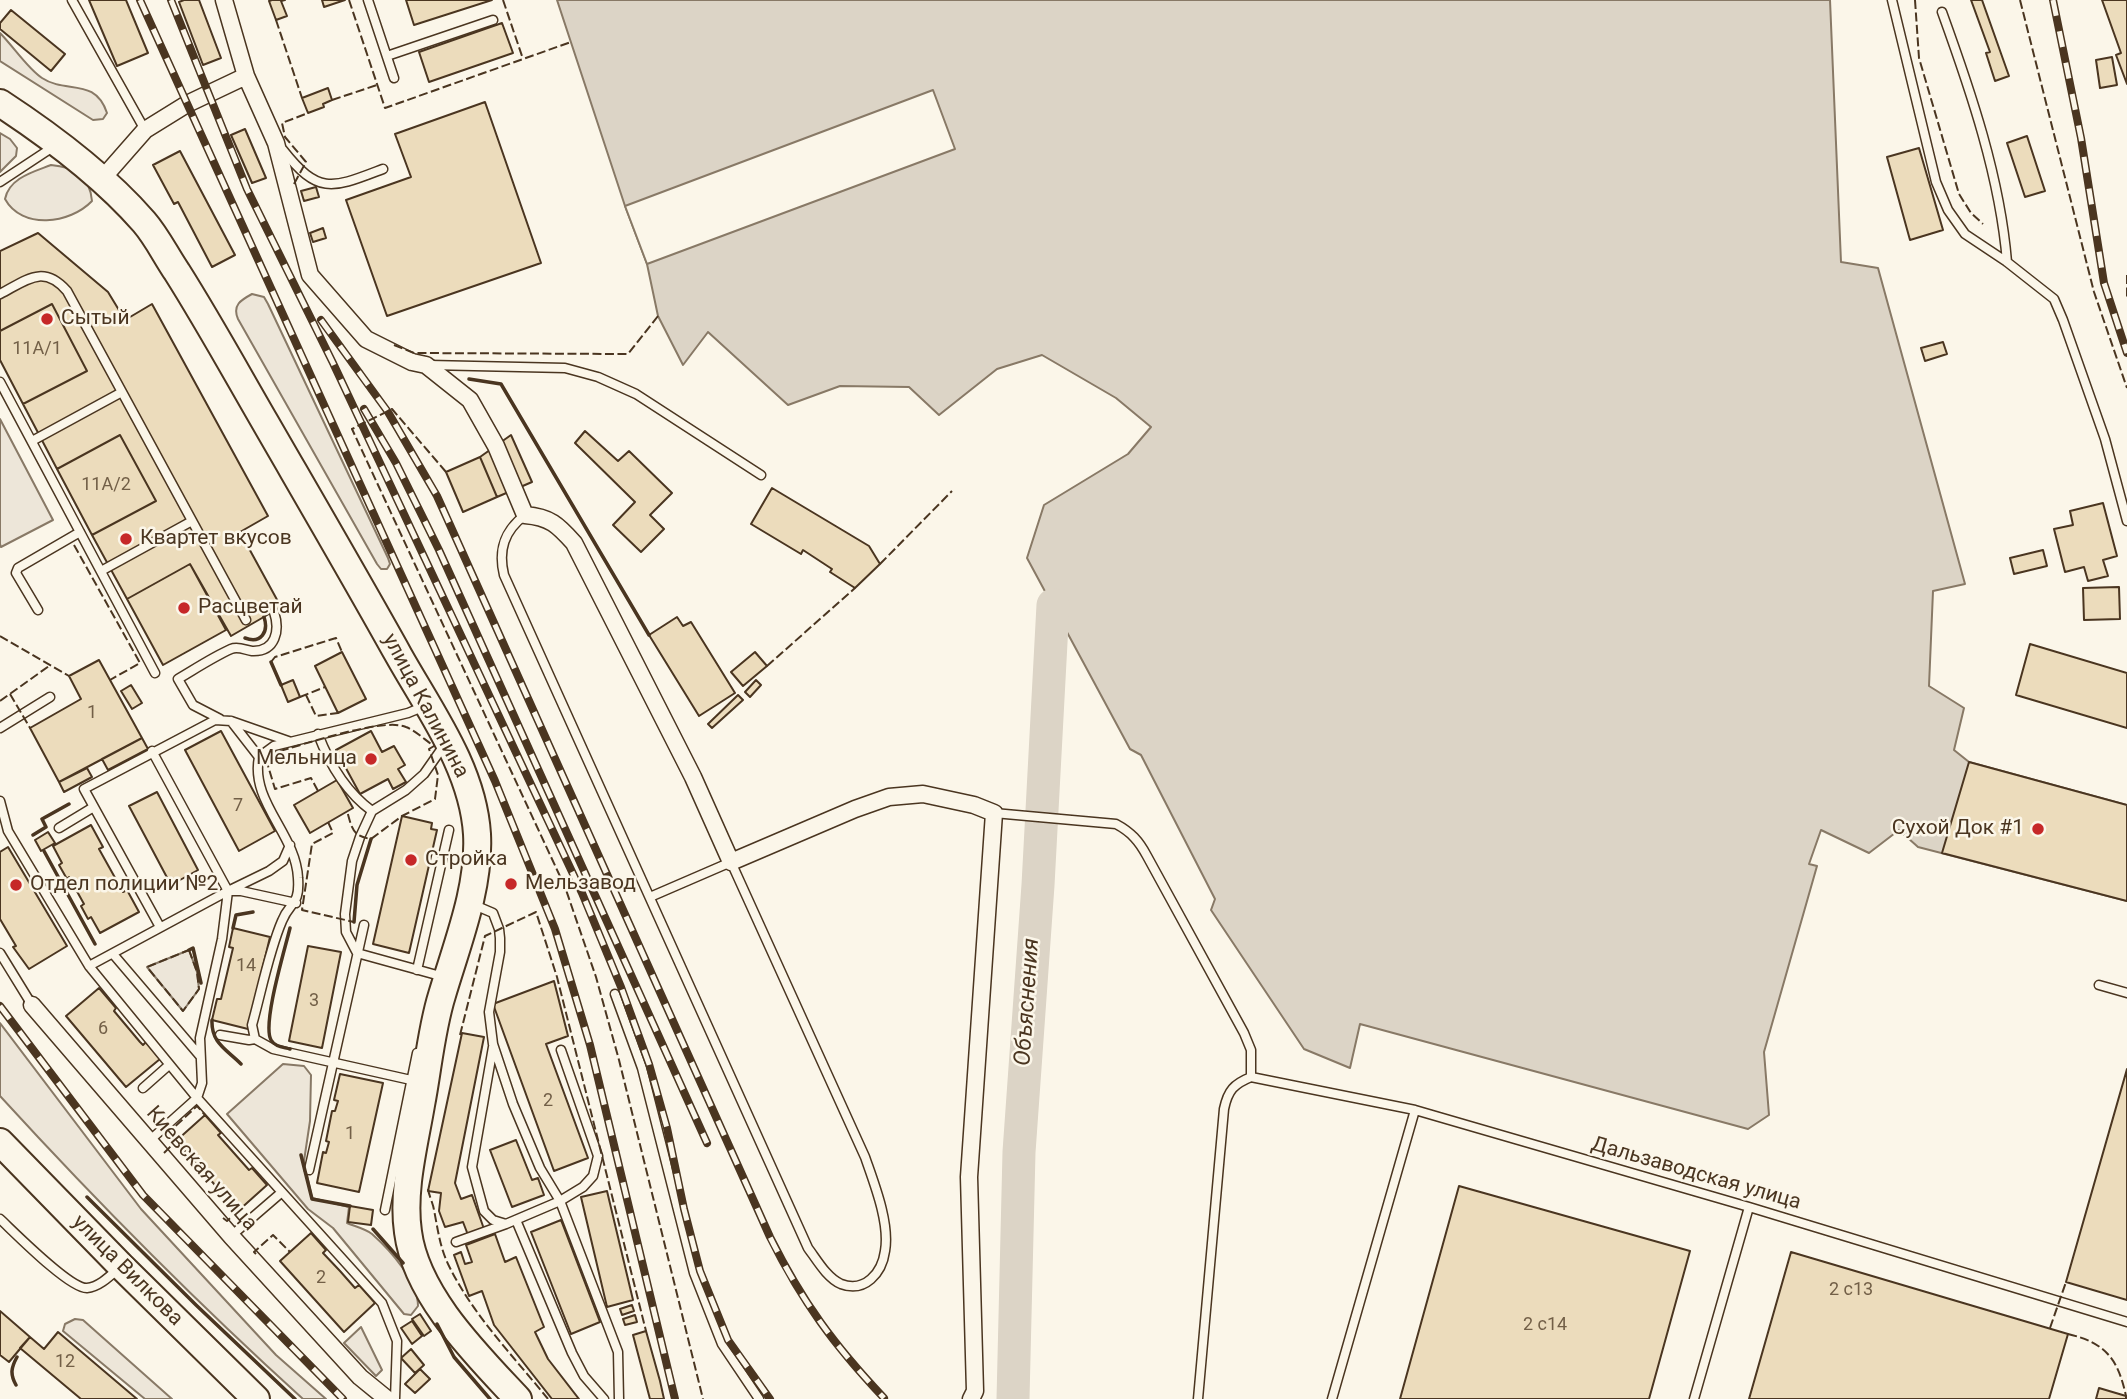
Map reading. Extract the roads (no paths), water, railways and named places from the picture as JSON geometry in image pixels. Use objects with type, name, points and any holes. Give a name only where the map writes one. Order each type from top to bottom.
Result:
[{"type":"main road","name":"улица Калинина","points":[[0,103],[60,144],[102,179],[146,225],[190,292],[448,741],[469,793],[477,834],[475,873],[468,903],[437,980],[440,1000],[412,1153],[407,1228],[412,1254],[444,1314],[517,1399]]},
{"type":"main road","name":"улица Вилкова","points":[[0,1142],[256,1399]]},
{"type":"street","points":[[224,0],[246,76],[276,143],[310,275],[366,339],[412,362],[426,365],[470,400],[525,515],[542,517],[560,527],[574,543],[693,777],[731,862],[889,797],[923,794],[974,805],[993,813],[969,1177],[975,1391],[971,1399]]},
{"type":"street","points":[[102,179],[145,130],[187,104],[246,76]]},
{"type":"street","name":"Киевская улица","points":[[33,1004],[231,1236],[351,1368],[387,1399]]},
{"type":"lane","points":[[72,0],[145,130]]},
{"type":"lane","points":[[368,0],[394,78]]},
{"type":"lane","points":[[1892,0],[1936,182],[1948,210],[1965,234],[2007,262],[2054,299],[2105,439],[2127,521]]},
{"type":"lane","points":[[1942,12],[1967,81],[2004,221],[2007,262]]},
{"type":"lane","points":[[387,56],[493,20]]},
{"type":"lane","points":[[276,143],[300,172],[322,185],[345,183],[383,169]]},
{"type":"lane","points":[[2,183],[60,144]]},
{"type":"lane","points":[[0,294],[34,277],[45,275],[57,279],[67,291],[246,620]]},
{"type":"lane","points":[[426,365],[565,369],[598,377],[636,394],[761,475]]},
{"type":"lane","points":[[0,382],[155,673]]},
{"type":"lane","points":[[32,441],[122,392]]},
{"type":"lane","points":[[525,515],[512,525],[501,549],[503,575],[808,1248],[826,1271],[841,1283],[861,1286],[876,1276],[886,1251],[884,1222],[876,1187],[865,1157],[731,862],[650,897]]},
{"type":"lane","points":[[101,571],[192,521]]},
{"type":"lane","points":[[38,610],[16,573],[18,568],[80,532]]},
{"type":"lane","points":[[274,612],[278,631],[267,647],[257,651],[235,647],[178,679],[193,705],[226,720],[292,743]]},
{"type":"lane","points":[[0,729],[50,697]]},
{"type":"lane","points":[[256,1039],[252,1025],[282,919],[296,903],[298,875],[290,845],[261,791],[257,768],[259,757],[274,746],[408,713],[427,705]]},
{"type":"lane","points":[[160,927],[83,789],[215,720],[226,720],[259,757]]},
{"type":"lane","points":[[318,734],[332,765],[348,788],[356,799],[372,811]]},
{"type":"lane","points":[[437,980],[417,970],[357,953],[346,932],[345,914],[352,861],[372,811],[406,790],[424,774],[433,758],[448,741]]},
{"type":"lane","points":[[149,1141],[197,1098],[202,1083],[200,1038],[222,939],[228,891],[152,751]]},
{"type":"lane","points":[[0,801],[4,834],[89,966],[197,1098],[382,1303],[397,1341],[395,1399]]},
{"type":"lane","points":[[59,828],[92,808]]},
{"type":"lane","points":[[993,813],[1116,824],[1128,831],[1139,842],[1244,1032],[1251,1050],[1251,1077],[1236,1083],[1228,1093],[1224,1109],[1198,1399]]},
{"type":"lane","points":[[417,970],[449,830]]},
{"type":"lane","points":[[89,966],[269,871],[283,861],[290,845]]},
{"type":"lane","points":[[228,891],[241,891],[296,903]]},
{"type":"lane","points":[[468,903],[493,913],[499,929],[500,952],[489,1012],[493,1044],[513,1104],[540,1168],[560,1201],[618,1352],[619,1399]]},
{"type":"lane","points":[[309,1170],[364,925]]},
{"type":"lane","name":"Киевская улица","points":[[0,953],[33,1004]]},
{"type":"lane","points":[[113,954],[200,1056]]},
{"type":"lane","points":[[2099,985],[2127,993]]},
{"type":"lane","points":[[615,994],[642,1068],[695,1273],[722,1344],[759,1399]]},
{"type":"lane","points":[[220,1035],[256,1039],[273,1049],[411,1080]]},
{"type":"lane","points":[[493,1044],[472,1167],[484,1211],[493,1220],[506,1224]]},
{"type":"lane","points":[[385,1210],[419,1045]]},
{"type":"lane","points":[[456,1242],[560,1201],[593,1176],[598,1156],[561,1050]]},
{"type":"lane","points":[[143,1088],[169,1065]]},
{"type":"lane","name":"Дальзаводская улица","points":[[1251,1077],[1415,1110],[1749,1207],[2127,1322]]},
{"type":"lane","points":[[1332,1399],[1415,1110]]},
{"type":"lane","points":[[231,1236],[282,1192]]},
{"type":"lane","points":[[1694,1399],[1749,1207]]},
{"type":"lane","points":[[0,1219],[71,1284],[88,1288],[106,1280],[121,1266]]},
{"type":"lane","points":[[516,1220],[572,1353],[584,1376],[604,1399]]},
{"type":"waterway","name":"Объяснения","points":[[1013,1399],[1019,1152],[1038,885],[1053,605]]},
{"type":"railway","points":[[140,0],[495,781],[555,929],[590,1045],[675,1399]]},
{"type":"railway","points":[[171,0],[247,189],[333,363],[582,893],[649,1064],[667,1128],[700,1271],[728,1340],[770,1399]]},
{"type":"railway","points":[[2053,0],[2081,138],[2104,283],[2127,353]]},
{"type":"railway","points":[[321,320],[388,412],[437,496],[782,1261],[821,1322],[884,1398]]},
{"type":"railway","points":[[364,409],[396,463],[439,550],[707,1143]]},
{"type":"railway","points":[[0,1006],[143,1195],[343,1399]]},
{"type":"place","name":"Сытый","points":[[47,319]]},
{"type":"place","name":"Квартет вкусов","points":[[126,539]]},
{"type":"place","name":"Расцветай","points":[[184,608]]},
{"type":"place","name":"Мельница","points":[[371,759]]},
{"type":"place","name":"Сухой Док #1","points":[[2038,829]]},
{"type":"place","name":"Стройка","points":[[411,860]]},
{"type":"place","name":"Мельзавод","points":[[511,884]]},
{"type":"place","name":"Отдел полиции №2","points":[[16,885]]}]
